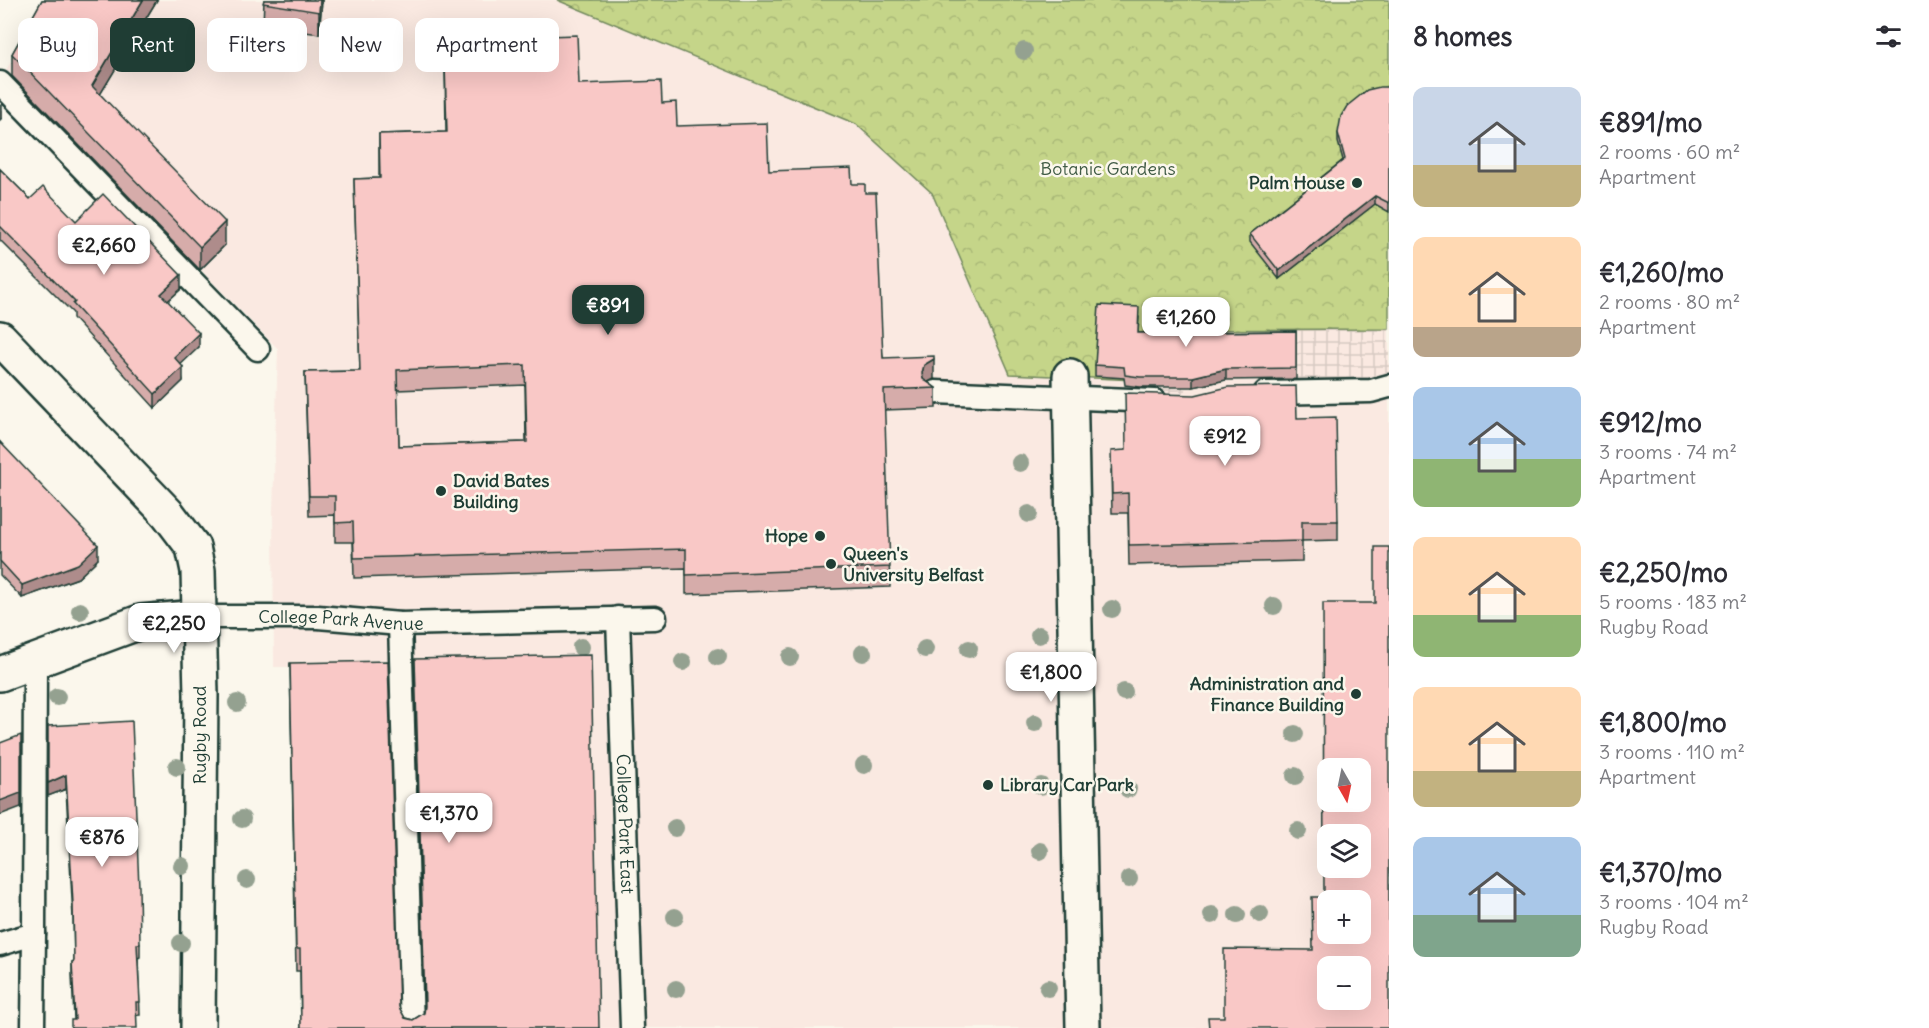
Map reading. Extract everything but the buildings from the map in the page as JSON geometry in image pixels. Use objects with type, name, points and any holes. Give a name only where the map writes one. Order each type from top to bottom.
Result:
[{"type":"street","name":"Rugby Road","points":[[0,338],[168,514],[193,547],[198,571],[197,617],[201,694],[198,1028]]},
{"type":"street","points":[[1070,386],[1083,1028]]},
{"type":"street","name":"College Park Avenue","points":[[0,674],[140,622],[197,617]]},
{"type":"lane","points":[[0,83],[258,350]]},
{"type":"lane","points":[[935,392],[1070,386],[1173,401]]},
{"type":"lane","points":[[1248,393],[1371,391],[1389,386]]},
{"type":"lane","name":"College Park Avenue","points":[[197,617],[318,617],[400,624],[655,618]]},
{"type":"lane","name":"College Park East","points":[[618,618],[632,1028]]},
{"type":"lane","points":[[400,624],[412,1028]]},
{"type":"lane","points":[[33,1028],[35,661]]},
{"type":"lane","points":[[0,944],[34,934]]},
{"type":"shaded area","name":"Queen's University Belfast","points":[[46,0],[557,0],[856,124],[932,192],[1010,374],[1070,376],[1389,329],[1389,1028],[405,1028],[395,667],[274,667],[273,510],[278,349],[6,70],[18,49],[18,72],[98,72],[98,18],[36,18]]},
{"type":"shaded area","points":[[1389,329],[1389,372],[1367,381],[1283,383],[1265,372],[1186,374],[1185,393],[1136,393],[1135,380],[1159,330]]},
{"type":"green space","name":"Botanic Gardens","points":[[557,0],[1389,0],[1389,329],[1159,330],[1159,369],[1135,380],[1010,374],[932,193],[856,124]]},
{"type":"place","name":"Palm House","points":[[1357,183]]},
{"type":"place","name":"David Bates Building","points":[[441,491]]},
{"type":"place","name":"Hope","points":[[820,536]]},
{"type":"place","name":"Queen's University Belfast","points":[[831,564]]},
{"type":"place","name":"Administration and Finance Building","points":[[1356,694]]},
{"type":"place","name":"Library Car Park","points":[[988,785]]}]
